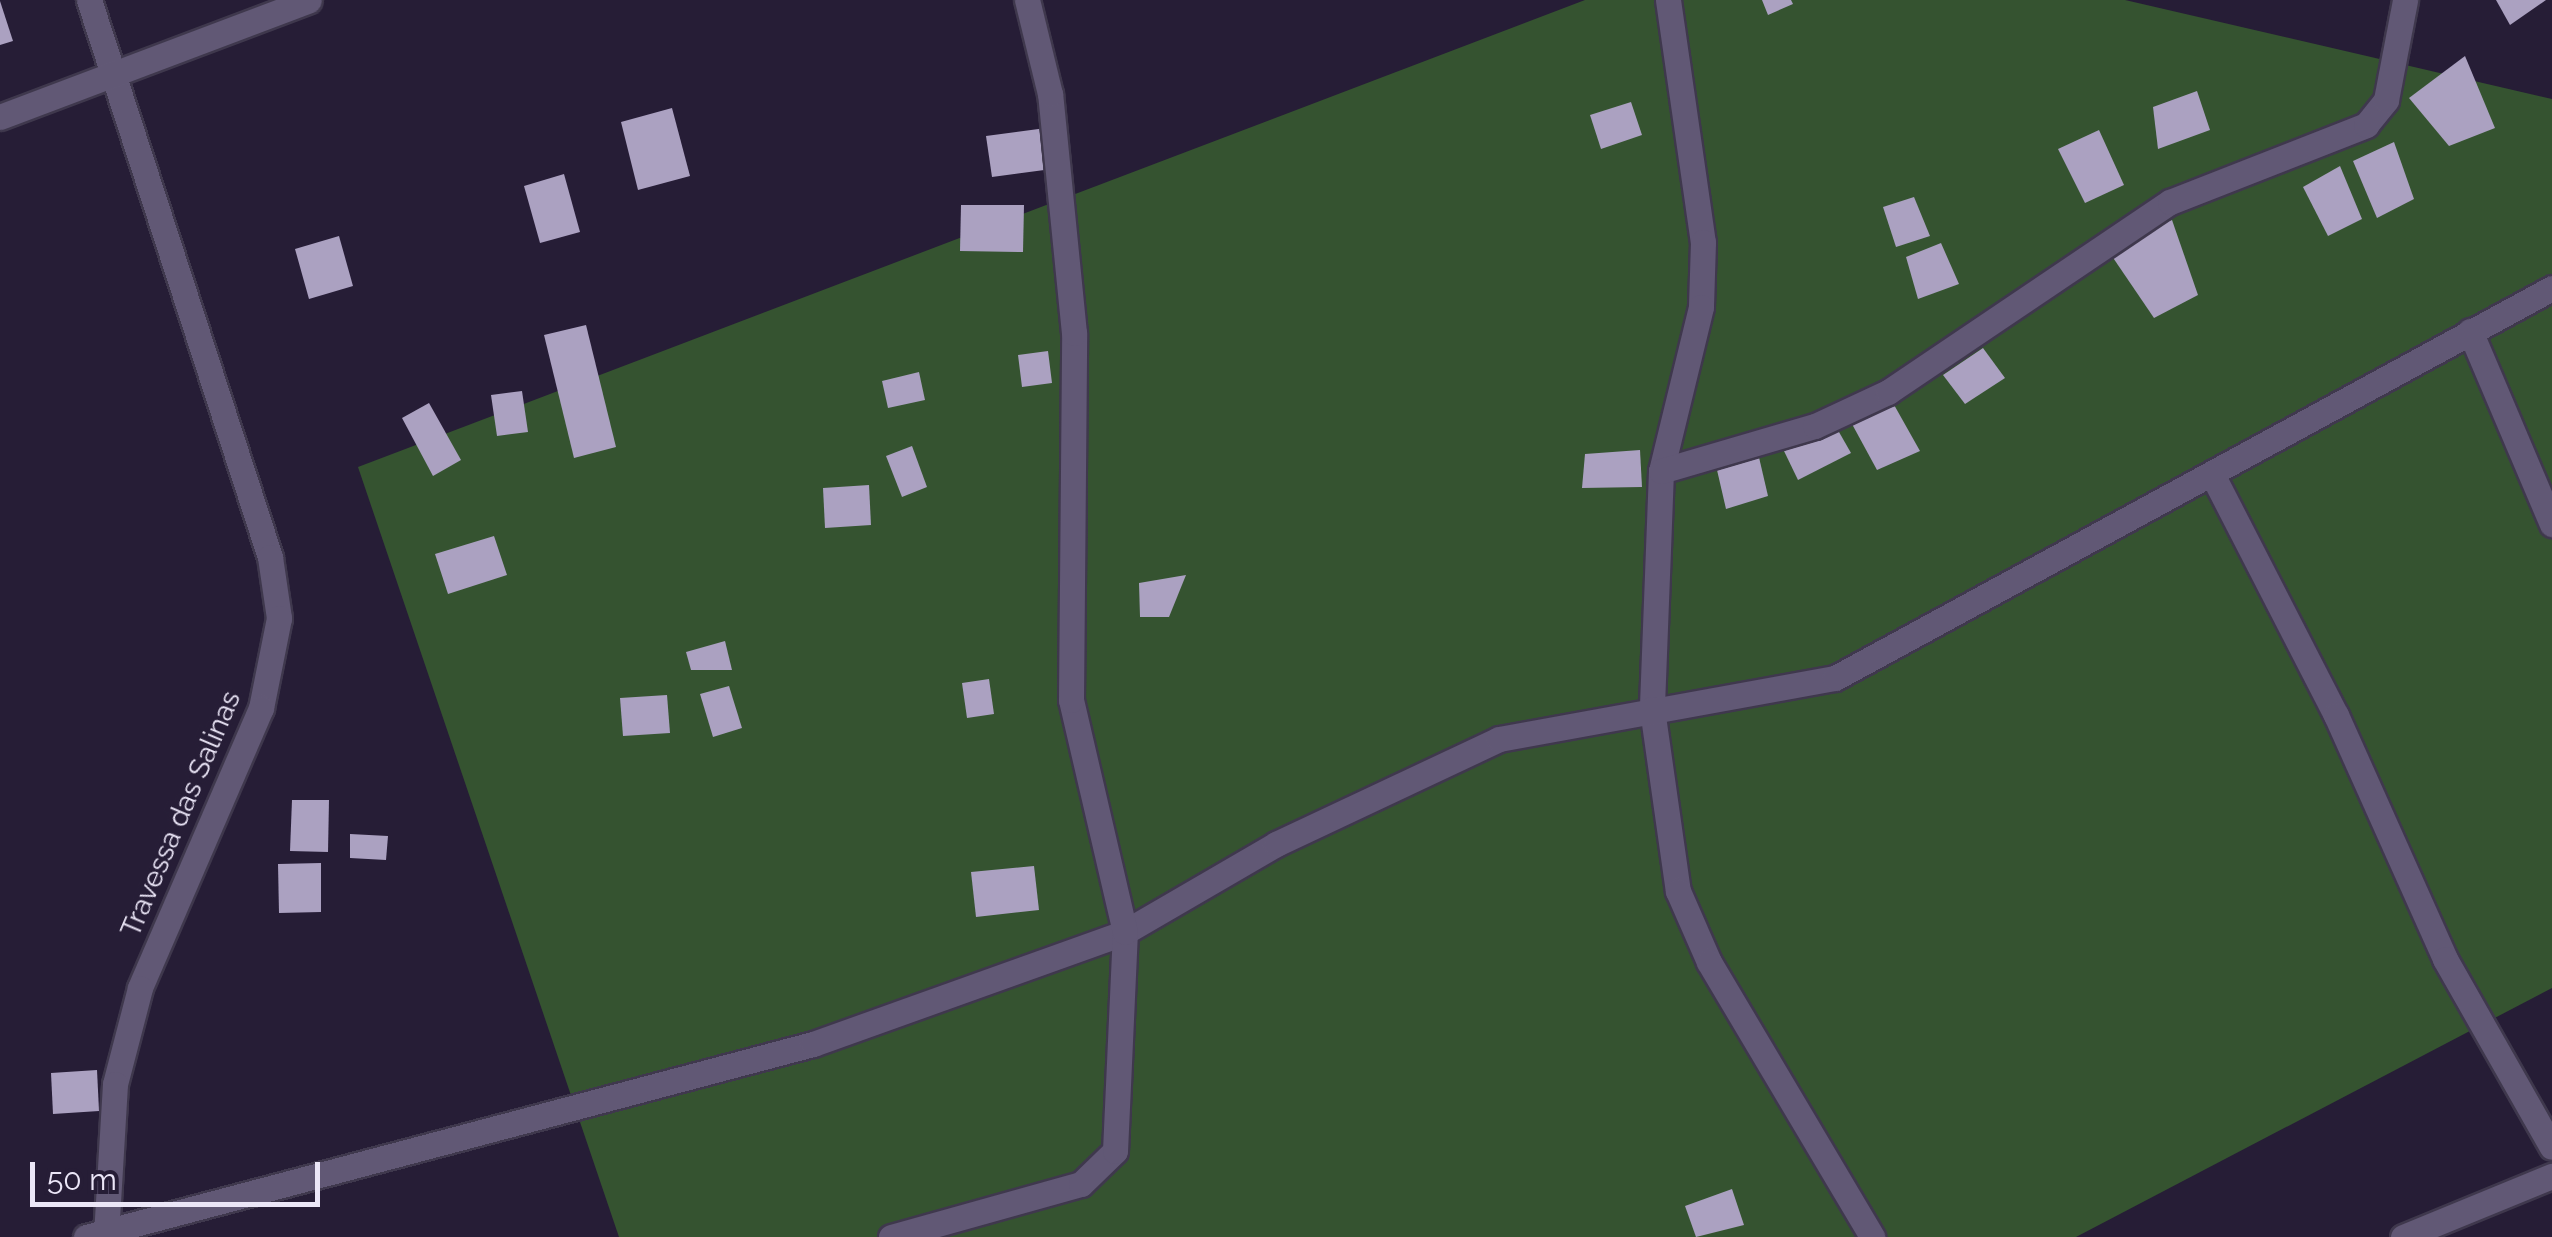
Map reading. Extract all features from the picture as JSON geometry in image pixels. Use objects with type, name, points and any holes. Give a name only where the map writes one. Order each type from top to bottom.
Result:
[{"type":"street","name":"Travessa das Salinas","points":[[89,0],[108,76],[270,557],[279,618],[261,708],[140,988],[116,1084],[99,1235]]},
{"type":"street","points":[[0,117],[309,0]]},
{"type":"street","points":[[891,1237],[1081,1184],[1116,1151],[1125,932],[1072,700],[1070,279],[1050,94],[1027,0]]},
{"type":"street","points":[[1668,0],[1703,242],[1701,307],[1661,471],[1652,709],[1678,891],[1708,962],[1872,1237]]},
{"type":"street","points":[[1661,471],[1816,426],[1888,392],[2170,202],[2366,125],[2386,100],[2405,0]]},
{"type":"street","points":[[99,1235],[814,1044],[1125,932],[1276,844],[1499,739],[1836,678],[2552,288]]},
{"type":"street","points":[[2470,331],[2552,524]]},
{"type":"street","points":[[2212,474],[2336,715],[2445,959],[2552,1147]]},
{"type":"street","points":[[2403,1237],[2552,1176]]},
{"type":"green space","points":[[1585,0],[2125,0],[2552,99],[2552,988],[2076,1237],[619,1237],[358,467]]},
{"type":"building","points":[[1762,0],[1791,0],[1793,4],[1768,15]]},
{"type":"building","points":[[2496,0],[2546,0],[2510,25]]},
{"type":"building","points":[[0,1],[13,41],[0,45]]},
{"type":"building","points":[[2465,56],[2495,128],[2449,146],[2409,98]]},
{"type":"building","points":[[2197,91],[2210,130],[2158,149],[2153,107]]},
{"type":"building","points":[[1631,102],[1642,135],[1601,149],[1590,115]]},
{"type":"building","points":[[672,108],[690,176],[638,190],[621,122]]},
{"type":"building","points":[[1046,128],[1052,169],[992,177],[986,136]]},
{"type":"building","points":[[2099,130],[2124,185],[2085,203],[2058,149]]},
{"type":"building","points":[[2394,142],[2414,199],[2377,218],[2353,161]]},
{"type":"building","points":[[2340,166],[2362,219],[2328,236],[2303,187]]},
{"type":"building","points":[[564,174],[580,232],[540,243],[524,186]]},
{"type":"building","points":[[1914,197],[1930,236],[1896,247],[1883,207]]},
{"type":"building","points":[[961,205],[1024,205],[1023,252],[960,251]]},
{"type":"building","points":[[2172,220],[2198,295],[2154,318],[2103,243]]},
{"type":"building","points":[[339,236],[353,286],[309,299],[295,249]]},
{"type":"building","points":[[1941,243],[1959,284],[1918,299],[1906,257]]},
{"type":"building","points":[[586,325],[616,447],[574,458],[544,335]]},
{"type":"building","points":[[1983,348],[2005,378],[1965,404],[1943,375]]},
{"type":"building","points":[[1048,351],[1052,383],[1022,387],[1018,355]]},
{"type":"building","points":[[919,372],[925,400],[888,408],[882,381]]},
{"type":"building","points":[[522,391],[528,432],[497,436],[491,395]]},
{"type":"building","points":[[429,403],[461,460],[433,476],[402,418]]},
{"type":"building","points":[[1893,403],[1920,451],[1877,470],[1852,424]]},
{"type":"building","points":[[1835,425],[1851,453],[1798,480],[1784,451]]},
{"type":"building","points":[[912,446],[927,487],[902,497],[886,456]]},
{"type":"building","points":[[1640,450],[1642,487],[1582,488],[1585,454]]},
{"type":"building","points":[[1758,453],[1768,496],[1726,509],[1717,470]]},
{"type":"building","points":[[869,485],[871,525],[825,528],[823,488]]},
{"type":"building","points":[[494,536],[507,575],[448,594],[435,554]]},
{"type":"building","points":[[1186,575],[1169,617],[1140,617],[1139,583]]},
{"type":"building","points":[[725,641],[732,670],[691,670],[686,652]]},
{"type":"building","points":[[989,679],[994,714],[967,718],[962,683]]},
{"type":"building","points":[[729,686],[742,728],[713,737],[700,694]]},
{"type":"building","points":[[667,695],[670,733],[623,736],[620,698]]},
{"type":"building","points":[[292,800],[329,800],[328,852],[290,851]]},
{"type":"building","points":[[350,834],[388,836],[386,860],[350,858]]},
{"type":"building","points":[[321,863],[321,912],[279,913],[278,864]]},
{"type":"building","points":[[1034,866],[1039,910],[976,917],[971,872]]},
{"type":"building","points":[[97,1070],[99,1111],[53,1114],[51,1073]]},
{"type":"building","points":[[1732,1189],[1744,1225],[1696,1237],[1685,1206]]}]
